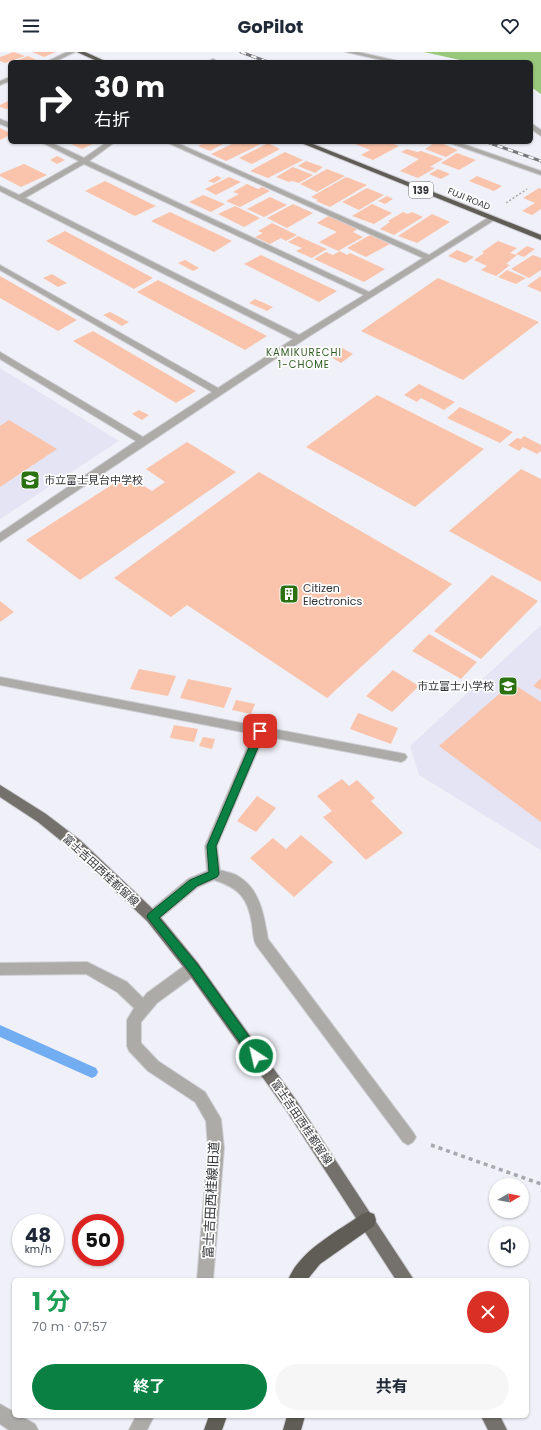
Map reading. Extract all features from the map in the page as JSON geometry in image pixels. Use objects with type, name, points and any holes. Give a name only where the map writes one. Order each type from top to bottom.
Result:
[{"type":"highway","points":[[80,52],[99,60]]},
{"type":"highway","name":"FUJI ROAD","points":[[307,144],[541,238]]},
{"type":"highway","points":[[298,1278],[314,1258],[368,1220]]},
{"type":"highway","points":[[213,1430],[217,1418]]},
{"type":"highway","points":[[292,1430],[295,1418]]},
{"type":"main road","name":"富士吉田西桂都留線","points":[[0,790],[42,818],[75,844],[152,917],[193,968],[291,1105],[405,1278]]},
{"type":"main road","points":[[491,1418],[498,1430]]},
{"type":"street","points":[[54,60],[72,52]]},
{"type":"street","points":[[349,52],[389,60]]},
{"type":"street","points":[[533,127],[541,134]]},
{"type":"street","points":[[48,144],[370,295]]},
{"type":"street","points":[[19,198],[84,161],[109,144]]},
{"type":"street","points":[[174,144],[430,258]]},
{"type":"street","points":[[456,144],[541,173]]},
{"type":"street","points":[[0,188],[300,339]]},
{"type":"street","points":[[0,196],[8,192]]},
{"type":"street","points":[[0,538],[143,441],[300,339],[430,258],[489,218]]},
{"type":"street","points":[[0,267],[219,392]]},
{"type":"street","points":[[0,355],[143,441]]},
{"type":"street","points":[[0,681],[401,757]]},
{"type":"street","points":[[214,874],[212,846],[260,731]]},
{"type":"street","points":[[152,917],[193,883],[214,874],[233,880],[248,892],[257,914],[261,941],[408,1137]]},
{"type":"street","points":[[0,969],[87,968],[122,988],[144,1008]]},
{"type":"street","name":"富士吉田西桂線旧道","points":[[193,968],[152,998],[134,1020],[134,1046],[153,1066],[200,1097],[213,1119],[216,1148],[205,1278]]},
{"type":"street","points":[[0,1413],[16,1424],[29,1430]]},
{"type":"street","points":[[138,1430],[144,1418]]},
{"type":"path","points":[[489,218],[529,188]]},
{"type":"path","points":[[408,1137],[541,1184]]},
{"type":"shaded area","name":"市立富士見台中学校","points":[[0,368],[119,441],[0,519]]},
{"type":"shaded area","name":"市立富士小学校","points":[[541,625],[541,850],[419,775],[410,746]]},
{"type":"green space","points":[[424,52],[541,52],[541,94],[533,88],[533,60],[460,60]]},
{"type":"building","points":[[14,52],[25,56],[14,60],[8,60],[8,62],[5,63],[0,61],[0,57]]},
{"type":"building","points":[[32,52],[56,52],[44,57]]},
{"type":"building","points":[[28,56],[37,60],[18,60]]},
{"type":"building","points":[[8,101],[8,108],[0,107],[0,105]]},
{"type":"building","points":[[0,128],[8,132],[8,136],[0,140]]},
{"type":"building","points":[[71,144],[93,144],[82,149]]},
{"type":"building","points":[[202,144],[223,144],[210,151],[198,146]]},
{"type":"building","points":[[232,144],[261,144],[226,161],[211,154]]},
{"type":"building","points":[[266,144],[270,144],[280,149],[252,164],[239,158]]},
{"type":"building","points":[[355,144],[394,144],[399,146],[373,160],[361,155],[370,150]]},
{"type":"building","points":[[433,144],[443,144],[458,150],[446,157],[425,149]]},
{"type":"building","points":[[407,149],[417,152],[421,151],[443,159],[430,167],[435,168],[418,178],[400,171],[419,159],[401,152]]},
{"type":"building","points":[[285,152],[303,160],[268,178],[250,171]]},
{"type":"building","points":[[457,153],[476,160],[459,170],[441,163]]},
{"type":"building","points":[[57,156],[65,160],[57,164],[50,160]]},
{"type":"building","points":[[306,161],[323,167],[315,173],[298,166]]},
{"type":"building","points":[[24,164],[47,175],[21,187],[0,176],[0,174]]},
{"type":"building","points":[[293,167],[313,175],[299,183],[292,181],[289,182],[276,177]]},
{"type":"building","points":[[327,169],[345,176],[317,192],[300,184]]},
{"type":"building","points":[[438,169],[450,174],[441,179],[429,174]]},
{"type":"building","points":[[217,176],[222,178],[214,183],[208,181]]},
{"type":"building","points":[[477,176],[502,186],[494,191],[469,181]]},
{"type":"building","points":[[229,177],[241,182],[216,195],[205,189]]},
{"type":"building","points":[[346,177],[367,185],[330,207],[316,201],[318,200],[311,197]]},
{"type":"building","points":[[105,181],[156,206],[135,216],[85,191]]},
{"type":"building","points":[[247,184],[258,189],[262,187],[270,191],[240,207],[226,201],[239,194],[233,192]]},
{"type":"building","points":[[367,188],[384,195],[359,210],[342,202]]},
{"type":"building","points":[[539,188],[541,189],[541,209],[532,215],[522,211],[535,203],[523,198]]},
{"type":"building","points":[[203,195],[225,204],[211,212],[189,202]]},
{"type":"building","points":[[387,196],[393,199],[385,204],[378,201]]},
{"type":"building","points":[[270,197],[287,205],[264,217],[247,209]]},
{"type":"building","points":[[293,204],[313,213],[287,228],[267,218]]},
{"type":"building","points":[[372,204],[392,213],[374,224],[352,216]]},
{"type":"building","points":[[235,206],[260,218],[244,227],[218,214]]},
{"type":"building","points":[[170,212],[232,241],[214,252],[151,221]]},
{"type":"building","points":[[403,212],[408,214],[412,212],[423,217],[394,235],[380,229],[390,222],[388,221]]},
{"type":"building","points":[[432,214],[450,222],[417,243],[398,236]]},
{"type":"building","points":[[330,215],[358,229],[353,232],[363,237],[338,251],[319,242],[337,232],[317,223]]},
{"type":"building","points":[[272,223],[297,235],[286,241],[281,238],[270,244],[255,237],[263,233],[258,231]]},
{"type":"building","points":[[65,231],[153,278],[134,289],[46,241]]},
{"type":"building","points":[[370,235],[390,244],[366,257],[347,248]]},
{"type":"building","points":[[298,236],[327,249],[312,258],[296,251],[302,248],[288,242]]},
{"type":"building","points":[[498,241],[517,248],[510,253],[517,255],[506,264],[510,265],[496,276],[481,270],[487,266],[474,260],[484,253],[482,252]]},
{"type":"building","points":[[527,246],[535,249],[524,257],[516,254]]},
{"type":"building","points":[[457,250],[474,257],[465,263],[448,256]]},
{"type":"building","points":[[340,251],[347,255],[350,253],[385,269],[364,282],[314,259],[326,252],[333,255]]},
{"type":"building","points":[[261,255],[337,291],[319,302],[244,264]]},
{"type":"building","points":[[533,255],[541,258],[541,270],[529,278],[511,269]]},
{"type":"building","points":[[185,260],[199,268],[193,271],[178,263]]},
{"type":"building","points":[[507,270],[526,278],[516,284],[498,277]]},
{"type":"building","points":[[52,274],[67,283],[58,287],[43,278]]},
{"type":"building","points":[[0,276],[77,320],[58,331],[0,298]]},
{"type":"building","points":[[541,276],[541,292],[527,286]]},
{"type":"building","points":[[438,278],[539,322],[463,380],[361,331]]},
{"type":"building","points":[[158,280],[267,336],[245,350],[137,292]]},
{"type":"building","points":[[255,299],[273,307],[267,311],[249,303]]},
{"type":"building","points":[[110,312],[129,322],[122,326],[103,315]]},
{"type":"building","points":[[93,331],[196,391],[176,403],[73,341]]},
{"type":"building","points":[[342,348],[353,354],[341,363],[329,356]]},
{"type":"building","points":[[419,384],[455,402],[444,410],[421,398],[417,402],[404,395]]},
{"type":"building","points":[[377,395],[484,449],[415,507],[306,447]]},
{"type":"building","points":[[460,407],[513,432],[500,443],[447,418]]},
{"type":"building","points":[[139,410],[149,415],[142,420],[132,414]]},
{"type":"building","points":[[9,420],[57,449],[0,487],[0,426]]},
{"type":"building","points":[[524,436],[541,445],[541,451],[537,454],[523,447],[519,451],[508,445],[517,438],[521,439]]},
{"type":"building","points":[[187,442],[236,472],[80,580],[26,540],[127,475],[152,491],[165,482],[146,469]]},
{"type":"building","points":[[521,469],[541,479],[541,582],[449,531]]},
{"type":"building","name":"Citizen Electronics","points":[[259,472],[452,584],[327,698],[187,605],[171,617],[114,578]]},
{"type":"building","points":[[492,575],[538,601],[481,659],[434,631]]},
{"type":"building","points":[[0,601],[14,612],[0,622]]},
{"type":"building","points":[[429,634],[477,662],[461,679],[412,651]]},
{"type":"building","points":[[139,669],[176,676],[168,696],[130,689]]},
{"type":"building","points":[[393,670],[419,686],[392,712],[366,696]]},
{"type":"building","points":[[541,678],[541,690],[533,686]]},
{"type":"building","points":[[188,679],[232,688],[224,708],[180,698]]},
{"type":"building","points":[[512,683],[541,702],[541,822],[439,746]]},
{"type":"building","points":[[236,700],[255,704],[251,714],[232,710]]},
{"type":"building","points":[[358,713],[398,728],[391,744],[350,729]]},
{"type":"building","points":[[174,725],[198,729],[194,742],[170,738]]},
{"type":"building","points":[[203,737],[215,739],[212,749],[199,746]]},
{"type":"building","points":[[342,779],[349,786],[357,780],[375,798],[371,801],[403,833],[366,860],[323,817],[332,811],[317,796]]},
{"type":"building","points":[[257,796],[276,808],[256,832],[237,821]]},
{"type":"building","points":[[301,835],[333,862],[294,897],[250,858],[273,838],[286,849]]},
{"type":"waterway","points":[[0,1031],[92,1072]]},
{"type":"railway","points":[[241,52],[263,60]]},
{"type":"railway","points":[[493,144],[541,161]]},
{"type":"place","name":"市立富士見台中学校","points":[[30,480]]},
{"type":"place","name":"Citizen Electronics","points":[[289,594]]},
{"type":"place","name":"市立富士小学校","points":[[508,686]]},
{"type":"district","name":"KAMIKURECHI 1-CHOME","points":[[304,358]]},
{"type":"route","points":[[256,1056],[193,968],[152,917],[193,883],[214,874],[212,846],[260,731]]}]
